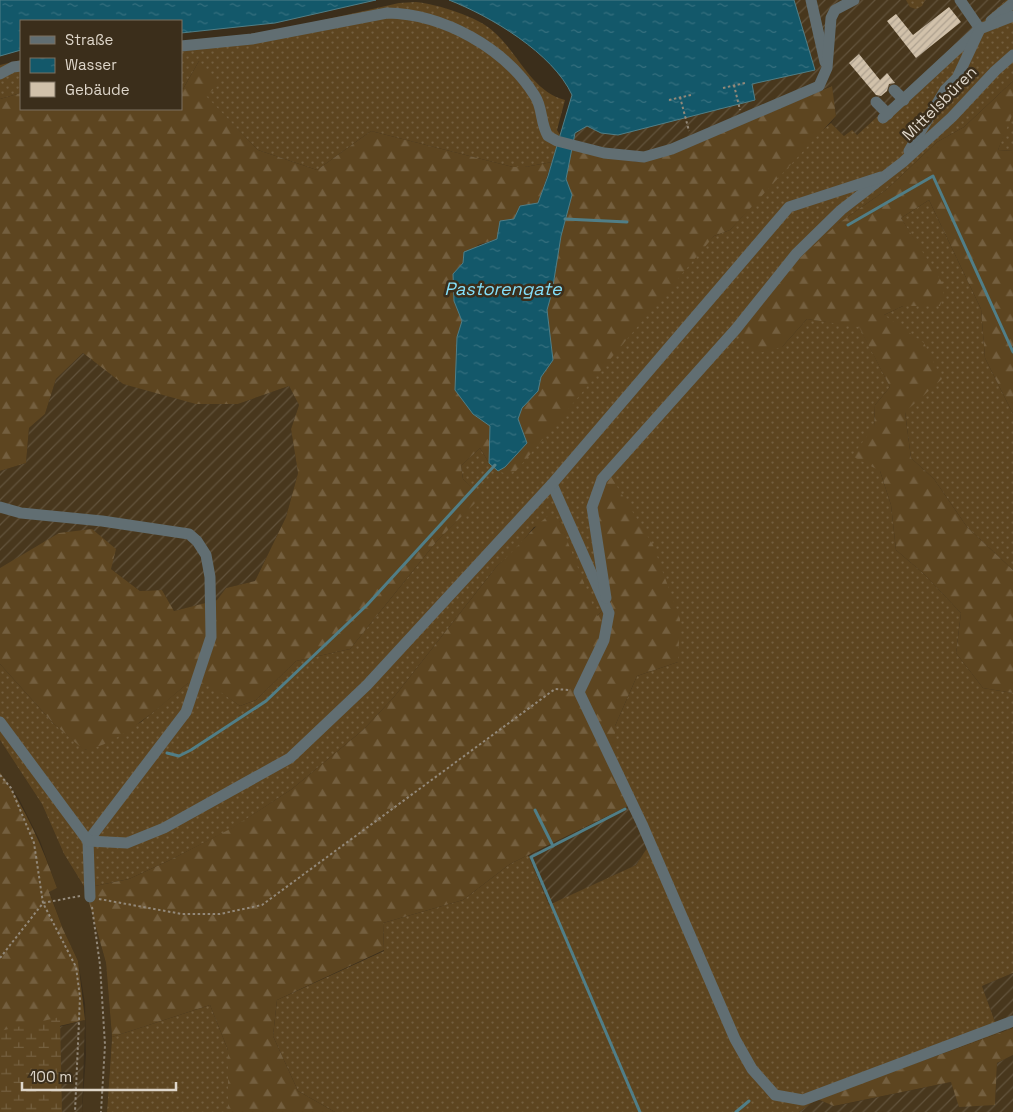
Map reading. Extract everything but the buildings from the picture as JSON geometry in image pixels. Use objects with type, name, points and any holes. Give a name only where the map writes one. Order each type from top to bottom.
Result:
[{"type":"street","points":[[811,0],[827,68]]},
{"type":"street","points":[[182,46],[252,39],[387,13],[405,13],[425,18],[490,48],[507,62],[535,96],[548,136],[557,141],[632,157],[659,154],[819,86],[827,68],[831,18],[835,10],[854,0]]},
{"type":"street","points":[[960,0],[980,29]]},
{"type":"street","points":[[876,102],[885,116],[980,29],[1013,3]]},
{"type":"street","points":[[902,162],[945,90],[957,78],[980,29],[1013,16]]},
{"type":"street","name":"Mittelsbüren","points":[[609,613],[592,508],[602,479],[729,336],[796,254],[842,210],[902,162],[952,117],[995,71],[1013,55]]},
{"type":"street","points":[[0,74],[13,67],[20,66]]},
{"type":"street","points":[[894,90],[904,100]]},
{"type":"street","points":[[88,841],[127,842],[164,828],[290,758],[367,685],[552,484],[789,206],[884,175]]},
{"type":"street","points":[[552,484],[609,613],[604,640],[579,692],[642,824],[735,1039],[752,1070],[775,1095],[803,1100],[1013,1021]]},
{"type":"street","points":[[0,507],[21,513],[102,521],[189,534],[198,541],[206,555],[210,577],[211,637],[186,712],[88,841]]},
{"type":"street","points":[[0,722],[88,841],[90,897]]},
{"type":"path","points":[[724,88],[745,83]]},
{"type":"path","points":[[734,86],[740,107]]},
{"type":"path","points":[[669,100],[691,95]]},
{"type":"path","points":[[680,97],[686,120]]},
{"type":"path","points":[[0,958],[43,903],[74,896],[90,897],[182,914],[220,914],[262,905],[555,689],[579,692]]},
{"type":"path","points":[[0,775],[12,788],[34,843],[43,903],[76,967],[80,997],[75,1112]]},
{"type":"path","points":[[90,897],[100,965],[105,1045],[101,1112]]},
{"type":"shaded area","points":[[794,0],[1006,0],[857,135],[844,136],[831,123],[836,116],[831,86],[668,154],[572,149],[575,133],[587,126],[601,133],[755,100],[752,84],[815,70]]},
{"type":"shaded area","points":[[83,353],[123,384],[238,404],[289,386],[299,405],[291,429],[298,473],[286,517],[255,581],[226,588],[218,600],[174,611],[162,590],[140,591],[111,569],[0,568],[0,471],[26,463],[29,428],[45,414],[56,379]]},
{"type":"shaded area","points":[[0,740],[42,804],[64,854],[85,888],[106,963],[112,1037],[107,1112],[82,1112],[86,1055],[85,1004],[78,961],[63,929],[49,891],[57,888],[40,841],[19,799],[0,772]]},
{"type":"shaded area","points":[[628,806],[647,848],[636,865],[549,906],[528,856]]},
{"type":"shaded area","points":[[1013,973],[1013,1028],[999,1033],[982,986]]},
{"type":"shaded area","points":[[85,1020],[82,1112],[0,1112],[37,1033]]},
{"type":"shaded area","points":[[1013,1055],[1013,1112],[799,1112],[817,1099],[835,1106],[951,1082],[995,1105],[997,1063]]},
{"type":"green space","points":[[906,0],[925,0],[922,6],[916,9],[910,7]]},
{"type":"green space","points":[[1006,0],[1013,0],[1013,81],[964,127],[937,142],[886,190],[839,223],[782,347],[807,319],[859,326],[890,387],[875,405],[874,427],[880,471],[891,505],[896,550],[923,573],[961,613],[956,653],[983,688],[1013,693],[1013,973],[982,986],[999,1033],[817,1099],[799,1112],[335,1112],[298,1091],[273,1036],[277,1000],[384,951],[383,923],[463,900],[510,864],[528,855],[549,905],[636,865],[647,848],[615,777],[615,726],[637,676],[678,662],[605,557],[611,602],[596,617],[559,521],[534,527],[514,552],[497,566],[394,697],[363,730],[292,789],[233,828],[168,861],[129,879],[85,888],[64,854],[42,804],[0,740],[0,664],[53,723],[85,750],[141,722],[188,683],[212,685],[240,706],[256,700],[296,661],[350,649],[437,541],[480,497],[463,479],[461,466],[480,448],[489,463],[714,236],[730,230],[813,138],[831,123],[844,136],[852,130],[857,135]]},
{"type":"green space","points":[[416,2],[435,5],[468,16],[487,26],[503,41],[534,81],[553,96],[565,100],[557,130],[560,135],[552,162],[525,167],[513,167],[371,131],[317,170],[258,150],[205,96],[199,61],[182,88],[182,42],[275,31],[399,3]]},
{"type":"green space","points":[[20,60],[20,93],[0,99],[0,65]]},
{"type":"green space","points":[[199,61],[219,85],[206,96],[258,150],[317,170],[371,131],[513,167],[525,167],[552,162],[538,203],[520,206],[514,219],[500,221],[497,239],[478,245],[453,274],[454,301],[462,321],[457,337],[455,390],[473,414],[490,426],[489,463],[480,448],[461,466],[463,479],[481,497],[437,541],[350,649],[296,661],[256,700],[240,706],[212,686],[188,683],[153,713],[124,733],[97,747],[84,750],[53,723],[0,664],[0,568],[59,533],[92,529],[116,549],[111,569],[140,591],[162,590],[174,611],[217,600],[226,588],[255,581],[286,517],[298,473],[291,429],[299,405],[289,386],[238,404],[196,404],[123,384],[83,353],[56,379],[45,414],[29,428],[26,463],[0,471],[0,99],[20,93],[20,110],[182,110],[183,89]]},
{"type":"green space","points":[[1013,81],[1013,113],[998,150],[1013,151],[1013,414],[985,358],[981,309],[929,200],[901,218],[945,287],[940,306],[903,306],[884,315],[924,343],[942,379],[905,412],[911,458],[934,479],[967,527],[1013,570],[1013,693],[983,688],[956,653],[961,613],[923,573],[896,550],[891,505],[880,471],[852,456],[874,427],[875,405],[890,387],[859,327],[807,319],[782,347],[759,353],[737,332],[800,258],[839,223],[886,190],[937,142],[964,127]]},
{"type":"green space","points":[[832,86],[836,116],[730,230],[714,236],[516,471],[507,474],[498,471],[505,467],[527,443],[518,419],[522,408],[537,391],[541,377],[553,360],[547,310],[552,292],[561,236],[572,195],[566,179],[572,149],[638,162],[747,122]]},
{"type":"green space","points":[[1013,113],[1013,151],[998,150],[1011,114]]},
{"type":"green space","points":[[929,200],[981,309],[985,358],[1013,414],[1013,570],[967,527],[934,479],[911,458],[905,412],[884,315],[903,306],[940,306],[918,246],[901,218]]},
{"type":"green space","points":[[610,475],[653,545],[680,619],[678,662],[637,676],[615,726],[615,777],[628,806],[510,864],[463,900],[383,923],[384,950],[277,1000],[273,1036],[298,1091],[335,1112],[228,1112],[228,1050],[210,1005],[112,1037],[106,963],[85,888],[129,879],[168,861],[232,828],[292,789],[363,730],[394,697],[497,566],[550,514],[559,520],[597,616],[611,602],[595,507]]},
{"type":"green space","points":[[0,772],[33,828],[57,888],[49,892],[78,961],[85,1020],[0,1040]]},
{"type":"green space","points":[[210,1005],[228,1050],[228,1112],[107,1112],[112,1037]]},
{"type":"green space","points":[[60,1017],[62,1112],[0,1112],[0,1031]]},
{"type":"green space","points":[[1013,1028],[1013,1055],[997,1063],[995,1105],[959,1107],[951,1082],[834,1106],[817,1099]]},
{"type":"water","points":[[0,0],[376,0],[275,23],[182,33],[182,20],[20,20],[20,50],[0,56]]},
{"type":"water","name":"Pastorengate","points":[[449,0],[794,0],[815,70],[752,84],[755,100],[618,135],[601,133],[587,126],[575,133],[566,179],[572,195],[561,236],[552,292],[547,310],[553,360],[541,377],[538,391],[522,408],[518,419],[527,443],[505,467],[498,471],[489,463],[490,426],[473,414],[455,390],[457,337],[462,321],[454,301],[453,274],[463,263],[464,252],[497,239],[500,221],[514,219],[520,206],[538,203],[572,95],[551,65],[536,51],[501,26]]},
{"type":"waterway","points":[[848,225],[933,176],[1013,352]]},
{"type":"waterway","points":[[565,219],[627,222]]},
{"type":"waterway","points":[[167,753],[179,756],[191,750],[266,701],[367,605],[495,465]]},
{"type":"waterway","points":[[625,809],[531,857],[640,1112]]},
{"type":"waterway","points":[[535,810],[553,846]]},
{"type":"waterway","points":[[736,1112],[749,1101]]}]
